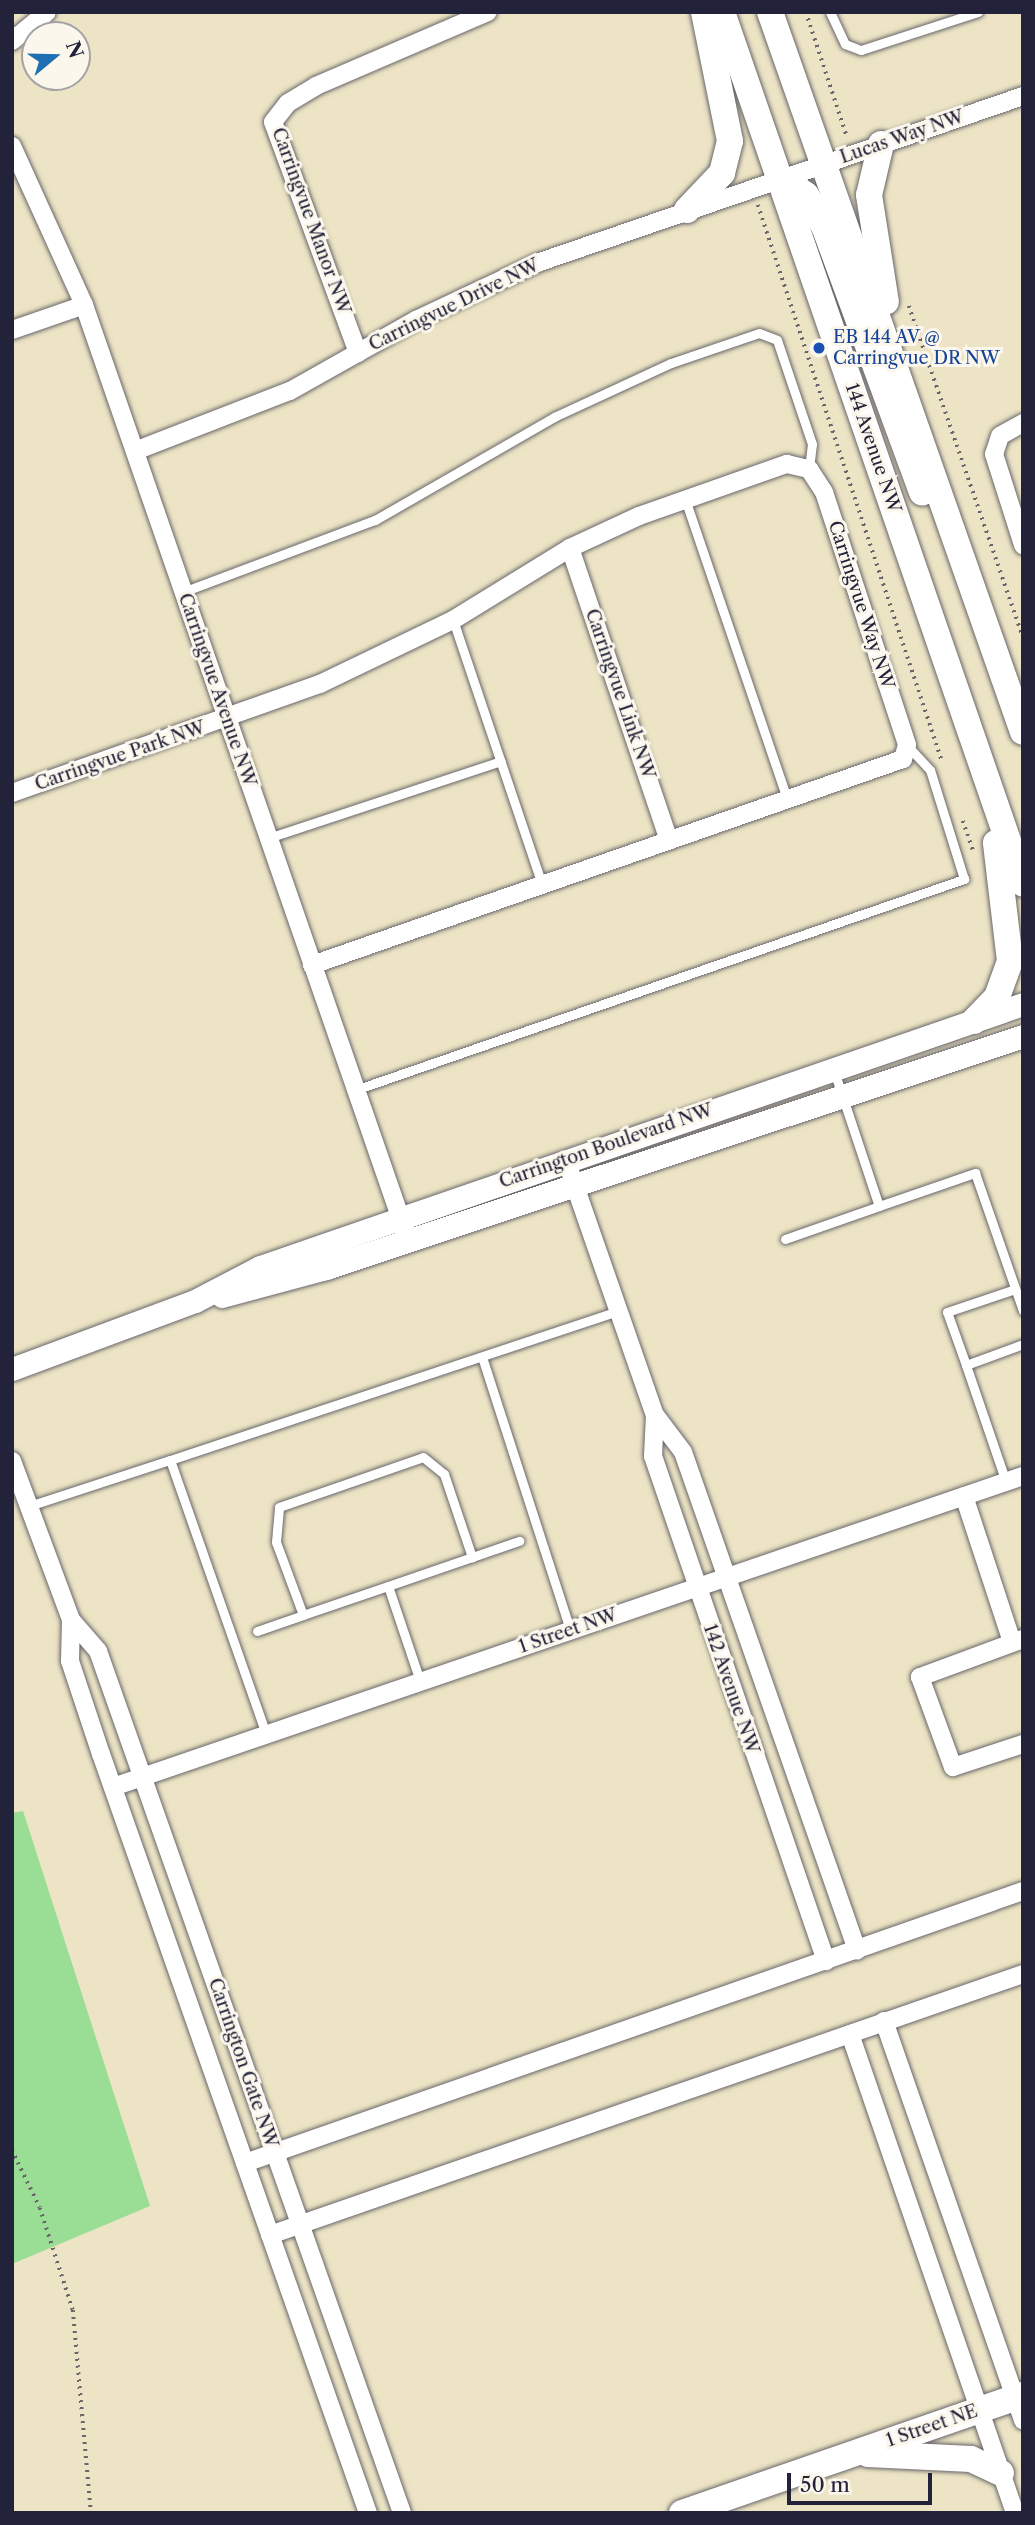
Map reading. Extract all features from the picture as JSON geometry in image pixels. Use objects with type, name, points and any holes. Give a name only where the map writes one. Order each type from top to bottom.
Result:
[{"type":"main road","points":[[687,211],[722,173],[730,141],[705,12]]},
{"type":"main road","name":"144 Avenue NW","points":[[722,12],[1023,884]]},
{"type":"main road","points":[[771,12],[1023,732]]},
{"type":"main road","points":[[881,144],[869,178],[870,207],[902,390]]},
{"type":"main road","points":[[781,178],[806,195],[824,226],[893,426],[980,610]]},
{"type":"main road","points":[[950,672],[1023,834]]},
{"type":"main road","points":[[974,1021],[998,997],[1010,961],[983,769]]},
{"type":"main road","name":"1 Street NE","points":[[682,2513],[980,2410],[1020,2404]]},
{"type":"main road","points":[[853,2454],[971,2459],[1002,2473]]},
{"type":"street","points":[[12,41],[47,12]]},
{"type":"street","name":"Carringvue Manor NW","points":[[358,353],[273,122],[288,103],[316,86],[488,12]]},
{"type":"street","name":"Lucas Way NW","points":[[781,178],[1023,96]]},
{"type":"street","name":"Carringvue Avenue NW","points":[[12,146],[84,305],[408,1241]]},
{"type":"street","name":"Carringvue Drive NW","points":[[135,451],[255,407],[500,279],[781,178]]},
{"type":"street","points":[[12,330],[84,305]]},
{"type":"street","points":[[1023,423],[1000,436],[994,454],[1023,545]]},
{"type":"street","points":[[227,719],[453,620],[570,548],[685,499],[787,464],[809,469]]},
{"type":"street","name":"Carringvue Way NW","points":[[809,469],[824,492],[907,745]]},
{"type":"street","name":"Carringvue Link NW","points":[[570,548],[669,840]]},
{"type":"street","name":"Carringvue Park NW","points":[[12,793],[227,719]]},
{"type":"street","points":[[312,965],[669,840],[893,766],[907,745]]},
{"type":"street","name":"Carrington Boulevard NW","points":[[195,1301],[260,1267],[1023,1004]]},
{"type":"street","name":"Carrington Boulevard NW","points":[[12,1369],[195,1301],[408,1241],[1023,1035]]},
{"type":"street","name":"142 Avenue NW","points":[[566,1160],[655,1415],[684,1452],[857,1950]]},
{"type":"street","name":"142 Avenue NW","points":[[655,1415],[653,1456],[695,1587],[826,1961]]},
{"type":"street","name":"Carrington Gate NW","points":[[12,1461],[71,1620],[98,1651],[402,2513]]},
{"type":"street","name":"1 Street NW","points":[[113,1787],[1014,1479]]},
{"type":"street","points":[[964,1496],[1018,1641],[920,1677],[953,1767],[1023,1744]]},
{"type":"street","name":"Carrington Gate NW","points":[[71,1620],[70,1661],[368,2513]]},
{"type":"street","points":[[245,2163],[1023,1891]]},
{"type":"street","points":[[270,2235],[1023,1974]]},
{"type":"street","points":[[884,2021],[1020,2404]]},
{"type":"street","points":[[850,2034],[1016,2513]]},
{"type":"lane","points":[[830,12],[845,44],[861,50],[978,12]]},
{"type":"lane","points":[[183,592],[374,520],[554,417],[671,363],[759,333],[777,340],[812,444],[809,469]]},
{"type":"lane","points":[[685,499],[788,801]]},
{"type":"lane","points":[[453,620],[542,884]]},
{"type":"lane","points":[[355,1090],[964,879],[930,770],[907,745]]},
{"type":"lane","points":[[268,838],[501,761]]},
{"type":"lane","points":[[833,1069],[879,1206]]},
{"type":"lane","points":[[785,1239],[975,1173],[1023,1311]]},
{"type":"lane","points":[[1014,1479],[947,1312],[1015,1289]]},
{"type":"lane","points":[[29,1506],[619,1311]]},
{"type":"lane","points":[[966,1364],[1023,1344]]},
{"type":"lane","points":[[482,1357],[570,1630]]},
{"type":"lane","points":[[303,1615],[273,1521],[293,1497],[423,1457],[444,1474],[471,1557]]},
{"type":"lane","points":[[170,1460],[266,1734]]},
{"type":"lane","points":[[257,1631],[519,1541]]},
{"type":"lane","points":[[388,1586],[420,1681]]},
{"type":"path","points":[[806,12],[850,154]]},
{"type":"path","points":[[753,188],[758,221],[945,770]]},
{"type":"path","points":[[907,301],[1023,637]]},
{"type":"path","points":[[958,808],[976,860]]},
{"type":"path","points":[[12,2150],[73,2309],[91,2513]]},
{"type":"green space","points":[[23,1811],[150,2206],[12,2264],[12,1813]]},
{"type":"place","name":"EB 144 AV @ Carringvue DR NW","points":[[819,348]]}]
